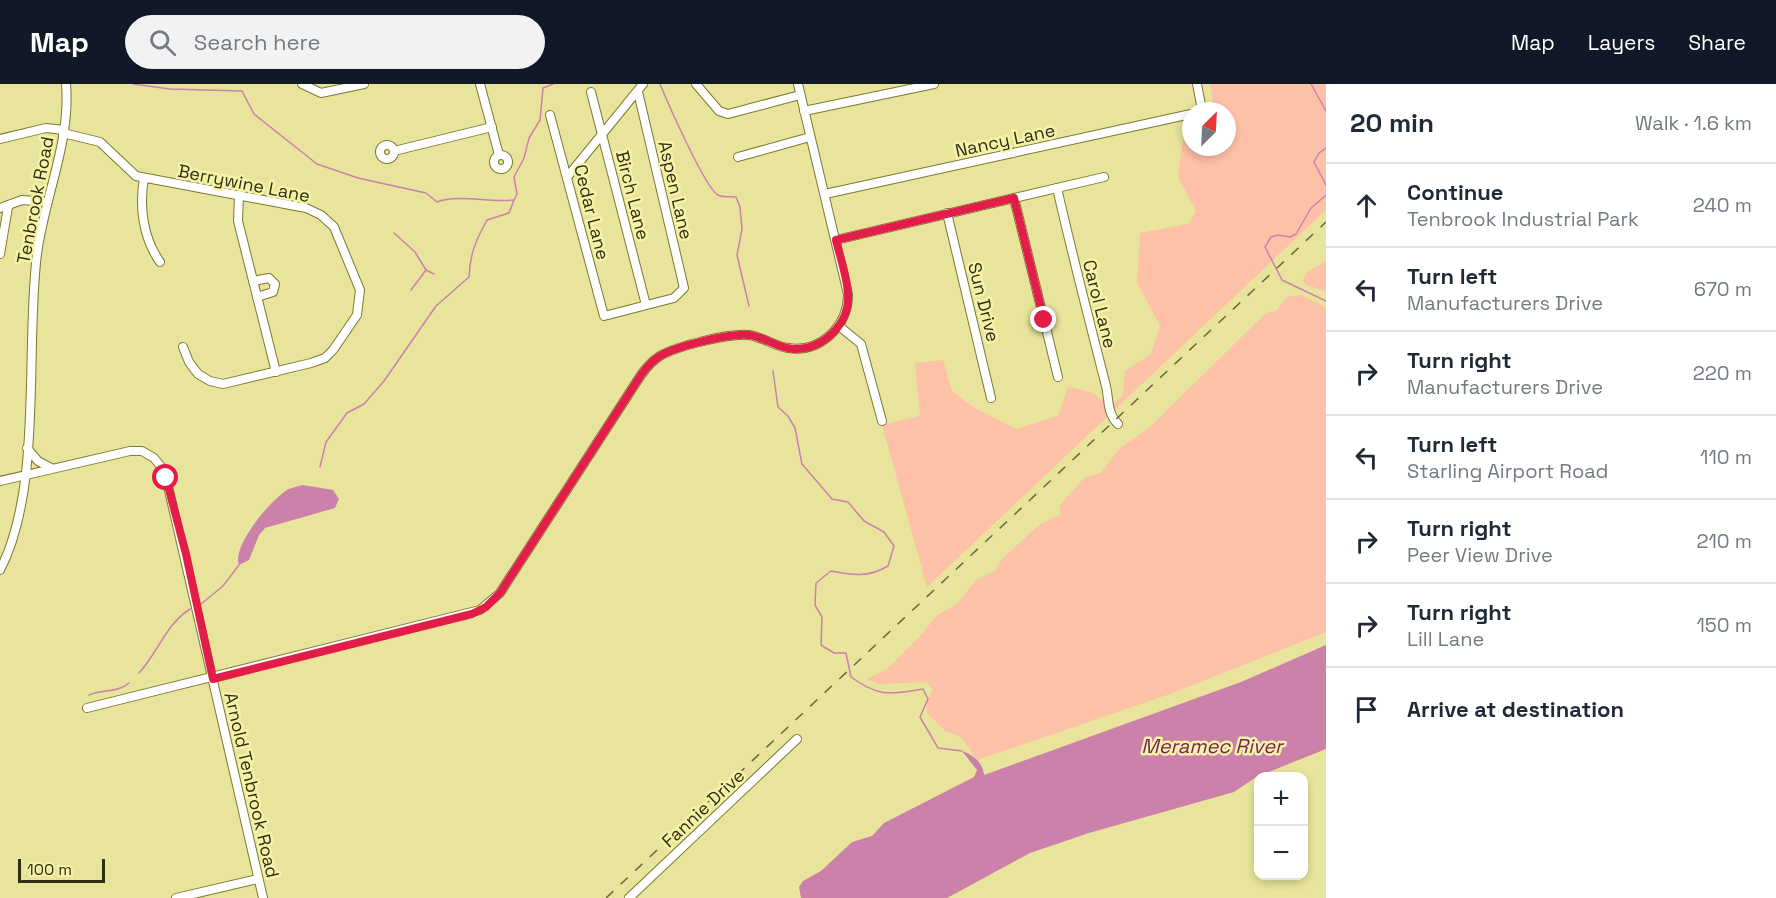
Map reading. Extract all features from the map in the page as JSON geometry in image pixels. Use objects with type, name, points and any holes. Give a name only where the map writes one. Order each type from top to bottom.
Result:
[{"type":"street","name":"Tenbrook Road","points":[[0,570],[9,549],[25,474],[36,267],[47,202],[64,131],[66,84]]},
{"type":"street","points":[[302,84],[321,93],[364,84]]},
{"type":"street","points":[[480,84],[499,155]]},
{"type":"street","points":[[568,176],[643,84]]},
{"type":"street","points":[[696,84],[719,111],[728,114],[800,95]]},
{"type":"street","points":[[87,708],[472,614],[486,607],[500,593],[638,373],[658,357],[677,349],[744,335],[783,347],[800,349],[823,341],[839,326],[847,309],[848,294],[798,84]]},
{"type":"street","points":[[804,111],[934,84]]},
{"type":"street","points":[[1197,84],[1199,102]]},
{"type":"street","name":"Birch Lane","points":[[591,92],[646,305]]},
{"type":"street","name":"Aspen Lane","points":[[638,92],[684,288],[681,294],[646,305]]},
{"type":"street","name":"Cedar Lane","points":[[550,115],[604,316],[646,305]]},
{"type":"street","name":"Nancy Lane","points":[[825,194],[1182,116]]},
{"type":"street","points":[[394,151],[492,127]]},
{"type":"street","name":"Berrywine Lane","points":[[0,139],[46,128],[64,131],[100,142],[129,171],[144,178],[301,207],[324,217],[340,237],[359,283],[359,312],[333,350],[318,361],[229,383],[210,381],[193,368],[183,347]]},
{"type":"street","points":[[738,157],[810,137]]},
{"type":"street","points":[[836,240],[1104,177]]},
{"type":"street","points":[[144,178],[141,209],[150,245],[160,262]]},
{"type":"street","name":"Carol Lane","points":[[1056,188],[1106,385],[1110,412],[1118,424]]},
{"type":"street","points":[[239,195],[238,221],[276,372]]},
{"type":"street","points":[[1014,198],[1058,377]]},
{"type":"street","points":[[0,254],[4,208],[22,200],[47,202]]},
{"type":"street","name":"Sun Drive","points":[[947,213],[991,398]]},
{"type":"street","points":[[253,281],[269,279],[275,284],[272,292],[257,297]]},
{"type":"street","points":[[839,326],[862,346],[882,421]]},
{"type":"street","points":[[27,448],[51,468]]},
{"type":"street","name":"Arnold Tenbrook Road","points":[[25,474],[134,450],[147,453],[158,462],[175,509],[263,898]]},
{"type":"street","points":[[4,480],[25,474]]},
{"type":"street","points":[[4,480],[18,483],[22,494]]},
{"type":"street","name":"Fannie Drive","points":[[629,898],[797,739]]},
{"type":"street","points":[[176,898],[258,879]]},
{"type":"shaded area","points":[[1210,84],[1326,84],[1326,210],[927,587],[882,425],[920,416],[915,363],[943,360],[952,391],[975,408],[1016,429],[1058,416],[1068,387],[1091,392],[1111,406],[1123,395],[1125,371],[1151,354],[1160,325],[1137,283],[1140,233],[1188,224],[1196,211],[1178,177],[1182,146],[1182,156],[1236,156],[1236,102],[1213,102]]},
{"type":"shaded area","points":[[1326,262],[1326,291],[1306,285],[1303,280],[1307,272]]},
{"type":"shaded area","points":[[1302,295],[1326,308],[1326,632],[1167,695],[977,760],[961,737],[945,731],[928,714],[925,702],[933,690],[926,682],[879,684],[867,679],[888,668],[924,632],[936,616],[957,604],[976,580],[996,570],[1000,561],[1040,524],[1061,514],[1059,506],[1085,477],[1101,473],[1120,448],[1149,428],[1266,313],[1276,311],[1288,296]]},
{"type":"water","points":[[303,485],[333,490],[339,499],[335,508],[265,528],[259,535],[249,560],[239,565],[238,557],[241,546],[255,523],[282,494],[289,489]]},
{"type":"water","name":"Meramec River","points":[[1326,645],[1326,749],[1268,772],[1254,772],[1254,778],[1234,792],[1089,833],[1030,853],[947,898],[801,898],[799,887],[803,881],[821,871],[852,842],[872,836],[884,823],[974,777],[977,770],[962,751],[977,760],[984,775],[1241,682]]},
{"type":"waterway","points":[[133,84],[170,89],[242,91],[254,114],[317,164],[358,178],[426,193],[437,202],[455,199],[514,200],[517,194],[514,177],[524,158],[529,138],[540,120],[543,88],[553,84]]},
{"type":"waterway","points":[[660,84],[687,143],[712,189],[720,196],[736,197],[740,207],[742,229],[737,255],[749,306]]},
{"type":"waterway","points":[[1311,84],[1326,111]]},
{"type":"waterway","points":[[1326,148],[1319,153],[1314,162],[1326,185]]},
{"type":"waterway","points":[[1326,195],[1311,208],[1296,234],[1290,237],[1278,235],[1271,237],[1265,247],[1282,280],[1326,301]]},
{"type":"waterway","points":[[320,467],[326,442],[347,413],[364,404],[384,381],[436,306],[469,277],[474,248],[487,220],[509,213],[514,200]]},
{"type":"waterway","points":[[394,233],[415,252],[426,270],[434,274]]},
{"type":"waterway","points":[[411,290],[426,270]]},
{"type":"waterway","points":[[773,371],[778,407],[788,416],[795,428],[802,464],[832,499],[848,502],[864,521],[884,532],[894,546],[888,566],[881,570],[860,574],[831,571],[816,583],[815,605],[822,617],[821,645],[834,653],[846,653],[851,677],[870,688],[886,693],[923,689],[928,699],[920,717],[938,748],[962,751]]},
{"type":"waterway","points":[[201,604],[223,586],[239,565]]},
{"type":"waterway","points":[[139,673],[174,623],[190,609]]},
{"type":"waterway","points":[[89,695],[120,688],[129,683]]},
{"type":"railway","points":[[606,898],[1326,222]]},
{"type":"route","points":[[166,478],[186,554],[213,679],[472,614],[486,607],[500,593],[641,375],[655,360],[677,349],[734,336],[753,336],[775,345],[797,349],[814,345],[833,333],[844,317],[848,299],[847,285],[836,240],[1014,198],[1044,320]]}]
